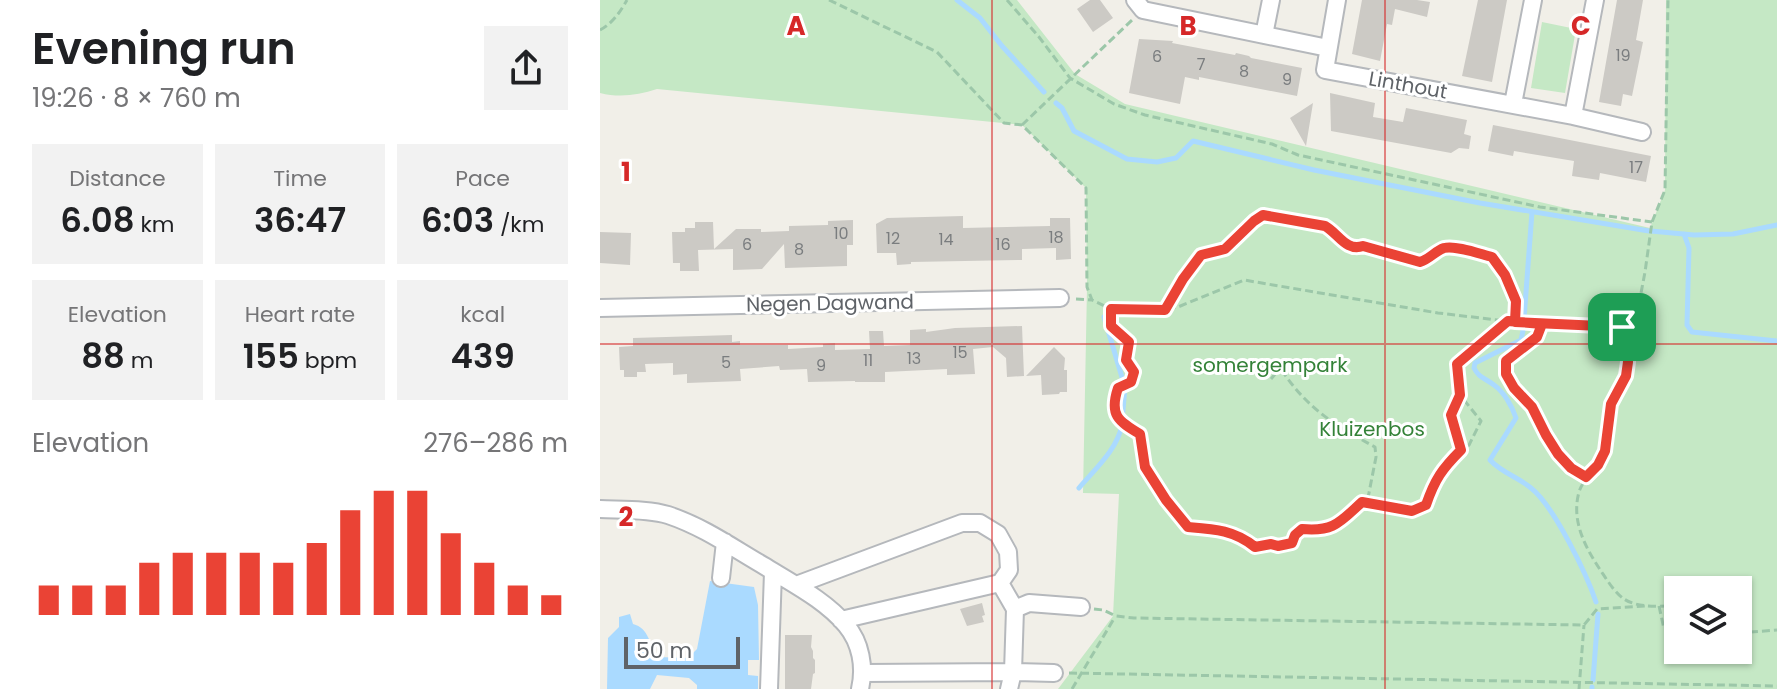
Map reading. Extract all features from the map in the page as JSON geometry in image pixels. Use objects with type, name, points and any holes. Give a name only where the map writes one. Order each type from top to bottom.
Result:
[{"type":"street","points":[[1264,35],[1271,0]]},
{"type":"street","points":[[1139,5],[1328,48],[1337,0]]},
{"type":"street","points":[[1513,104],[1533,0]]},
{"type":"street","points":[[1573,116],[1595,0]]},
{"type":"street","name":"Linthout","points":[[1328,48],[1325,70],[1513,104],[1642,132]]},
{"type":"street","name":"Negen Dagwand","points":[[600,308],[1060,298]]},
{"type":"street","points":[[600,509],[664,513],[699,526],[796,585],[848,626],[860,650],[862,681],[1011,681],[1054,673]]},
{"type":"street","points":[[796,585],[962,523],[980,523],[998,534],[1008,552],[1009,570],[1000,583],[841,620]]},
{"type":"street","points":[[721,578],[725,542]]},
{"type":"street","points":[[769,689],[773,572]]},
{"type":"street","points":[[1000,583],[1015,609],[1011,681]]},
{"type":"street","points":[[1015,609],[1029,603],[1081,607]]},
{"type":"path","points":[[600,30],[618,15],[627,0]]},
{"type":"path","points":[[829,0],[937,52],[1004,123],[1022,125],[1086,188],[1087,287],[1092,300],[1111,309],[1165,310],[1244,280],[1438,313],[1515,322],[1622,327]]},
{"type":"path","points":[[1007,0],[1070,78],[1114,104],[1145,115],[1272,144],[1298,155],[1540,207],[1652,222]]},
{"type":"path","points":[[1622,327],[1638,309],[1652,222],[1665,190],[1668,0]]},
{"type":"path","points":[[1022,125],[1139,5]]},
{"type":"path","points":[[1165,310],[1201,255],[1225,249],[1263,215],[1325,226],[1348,246],[1357,249],[1363,246],[1420,262],[1442,248],[1492,257],[1505,275],[1516,301],[1515,322]]},
{"type":"path","points":[[1111,309],[1111,326],[1129,342],[1126,360],[1134,372],[1131,382],[1118,388],[1114,401],[1115,414],[1140,434],[1145,467],[1188,527],[1229,531],[1255,547],[1292,543],[1302,529],[1317,530],[1337,525],[1362,502],[1412,511],[1426,505],[1434,482],[1444,467],[1469,445],[1481,421],[1460,395]]},
{"type":"path","points":[[1461,450],[1451,415],[1460,395],[1457,364],[1508,321]]},
{"type":"path","points":[[1542,324],[1537,337],[1506,361],[1506,374],[1532,407],[1558,454],[1571,468],[1586,477]]},
{"type":"path","points":[[1622,327],[1627,346],[1626,376],[1611,404],[1605,451],[1579,491],[1576,514],[1581,538],[1608,581],[1624,599],[1645,606]]},
{"type":"path","points":[[1271,379],[1276,373],[1283,372],[1314,409],[1375,447],[1376,457],[1367,503]]},
{"type":"path","points":[[1659,606],[1664,629]]},
{"type":"path","points":[[1579,689],[1584,625],[1597,609],[1664,606]]},
{"type":"path","points":[[1081,607],[1134,618],[1584,625]]},
{"type":"path","points":[[1072,689],[1116,616]]},
{"type":"path","points":[[1752,632],[1777,630]]},
{"type":"path","points":[[1054,673],[1777,686]]},
{"type":"green space","name":"Kluizenbos","points":[[600,0],[1017,0],[1075,74],[1125,104],[1650,228],[1665,190],[1666,0],[1777,0],[1777,689],[1058,689],[1113,616],[1119,494],[1083,493],[1086,188],[1022,125],[657,89],[615,95],[600,93]]},
{"type":"green space","points":[[1542,22],[1576,29],[1565,93],[1531,88]]},
{"type":"water","points":[[710,581],[754,587],[758,605],[759,660],[748,660],[748,675],[758,676],[758,689],[697,689],[689,678],[657,675],[650,689],[607,689],[608,638],[619,627],[619,617],[630,614],[633,624],[646,633],[658,657],[688,658],[697,649]]},
{"type":"building","points":[[1090,0],[1100,0],[1113,18],[1093,32],[1077,9]]},
{"type":"building","points":[[1362,0],[1430,2],[1427,17],[1395,9],[1392,25],[1387,24],[1380,61],[1352,54]]},
{"type":"building","points":[[1478,0],[1507,0],[1492,82],[1462,76]]},
{"type":"building","points":[[1617,0],[1643,0],[1636,40],[1643,42],[1632,96],[1623,94],[1621,106],[1599,102]]},
{"type":"building","points":[[1139,39],[1173,41],[1302,68],[1297,96],[1199,77],[1199,80],[1185,77],[1180,104],[1129,93]]},
{"type":"building","points":[[1330,93],[1375,103],[1373,117],[1403,122],[1406,108],[1467,120],[1464,134],[1471,136],[1469,149],[1459,148],[1451,153],[1331,131]]},
{"type":"building","points":[[1313,103],[1306,146],[1290,118]]},
{"type":"building","points":[[1493,125],[1651,156],[1646,182],[1600,173],[1599,180],[1572,176],[1574,161],[1514,151],[1513,156],[1488,151]]},
{"type":"building","points":[[963,216],[963,228],[1050,226],[1050,218],[1070,218],[1071,259],[1056,260],[1056,248],[1022,249],[1022,260],[911,262],[897,265],[896,253],[877,253],[876,224],[887,218]]},
{"type":"building","points":[[853,220],[853,245],[847,245],[847,266],[785,268],[784,244],[762,269],[733,270],[733,249],[698,250],[699,271],[680,271],[680,263],[673,263],[672,232],[695,228],[695,222],[713,222],[714,249],[736,229],[789,231],[789,226],[828,225],[828,221]]},
{"type":"building","points":[[600,232],[631,233],[630,265],[600,263]]},
{"type":"building","points":[[1022,326],[1024,376],[1007,377],[1006,358],[993,347],[973,349],[975,374],[947,375],[947,369],[885,372],[885,382],[808,382],[807,369],[780,370],[779,366],[740,369],[741,381],[687,383],[687,374],[673,375],[673,363],[645,364],[646,372],[637,372],[637,377],[624,377],[624,370],[620,370],[619,347],[633,346],[633,338],[732,335],[732,342],[740,341],[740,345],[788,345],[788,349],[823,347],[823,344],[835,343],[835,350],[870,349],[869,331],[883,331],[884,346],[910,345],[910,330],[926,329],[926,332]]},
{"type":"building","points":[[1054,347],[1065,358],[1067,392],[1042,395],[1041,375],[1026,376]]},
{"type":"building","points":[[982,603],[984,622],[967,626],[960,609]]},
{"type":"building","points":[[785,635],[812,635],[815,673],[811,689],[785,689]]},
{"type":"waterway","points":[[957,0],[980,18],[1044,92]]},
{"type":"waterway","points":[[1056,103],[1074,131],[1127,159],[1157,162],[1176,158],[1193,141],[1314,170],[1480,203],[1649,231]]},
{"type":"waterway","points":[[1524,319],[1532,212]]},
{"type":"waterway","points":[[1651,231],[1694,235],[1733,234],[1777,225]]},
{"type":"waterway","points":[[1684,234],[1689,248],[1687,325],[1692,332],[1777,341]]},
{"type":"waterway","points":[[1104,317],[1124,384]]},
{"type":"waterway","points":[[1524,326],[1521,340],[1475,363],[1474,368],[1480,376],[1501,391],[1516,418],[1490,460],[1531,488],[1550,510],[1578,559],[1596,602]]},
{"type":"waterway","points":[[1122,421],[1125,387]]},
{"type":"waterway","points":[[1079,488],[1110,451],[1122,425]]},
{"type":"waterway","points":[[1593,680],[1598,614]]},
{"type":"route","points":[[1622,327],[1515,322],[1516,301],[1505,275],[1492,257],[1442,248],[1420,262],[1363,246],[1357,249],[1348,246],[1325,226],[1263,215],[1225,249],[1201,255],[1165,310],[1111,309],[1111,326],[1129,342],[1126,360],[1134,372],[1131,382],[1118,388],[1114,401],[1115,414],[1140,434],[1145,467],[1188,527],[1229,531],[1255,547],[1278,546],[1292,543],[1302,529],[1317,530],[1337,525],[1362,502],[1412,511],[1426,505],[1434,482],[1461,450],[1451,415],[1460,395],[1457,364],[1508,321],[1515,322],[1542,324],[1537,337],[1506,361],[1506,374],[1532,407],[1558,454],[1571,468],[1586,477],[1598,465],[1605,451],[1611,404],[1626,376],[1627,346],[1622,327]]},
{"type":"park label","name":"somergempark","points":[[1270,365]]}]
